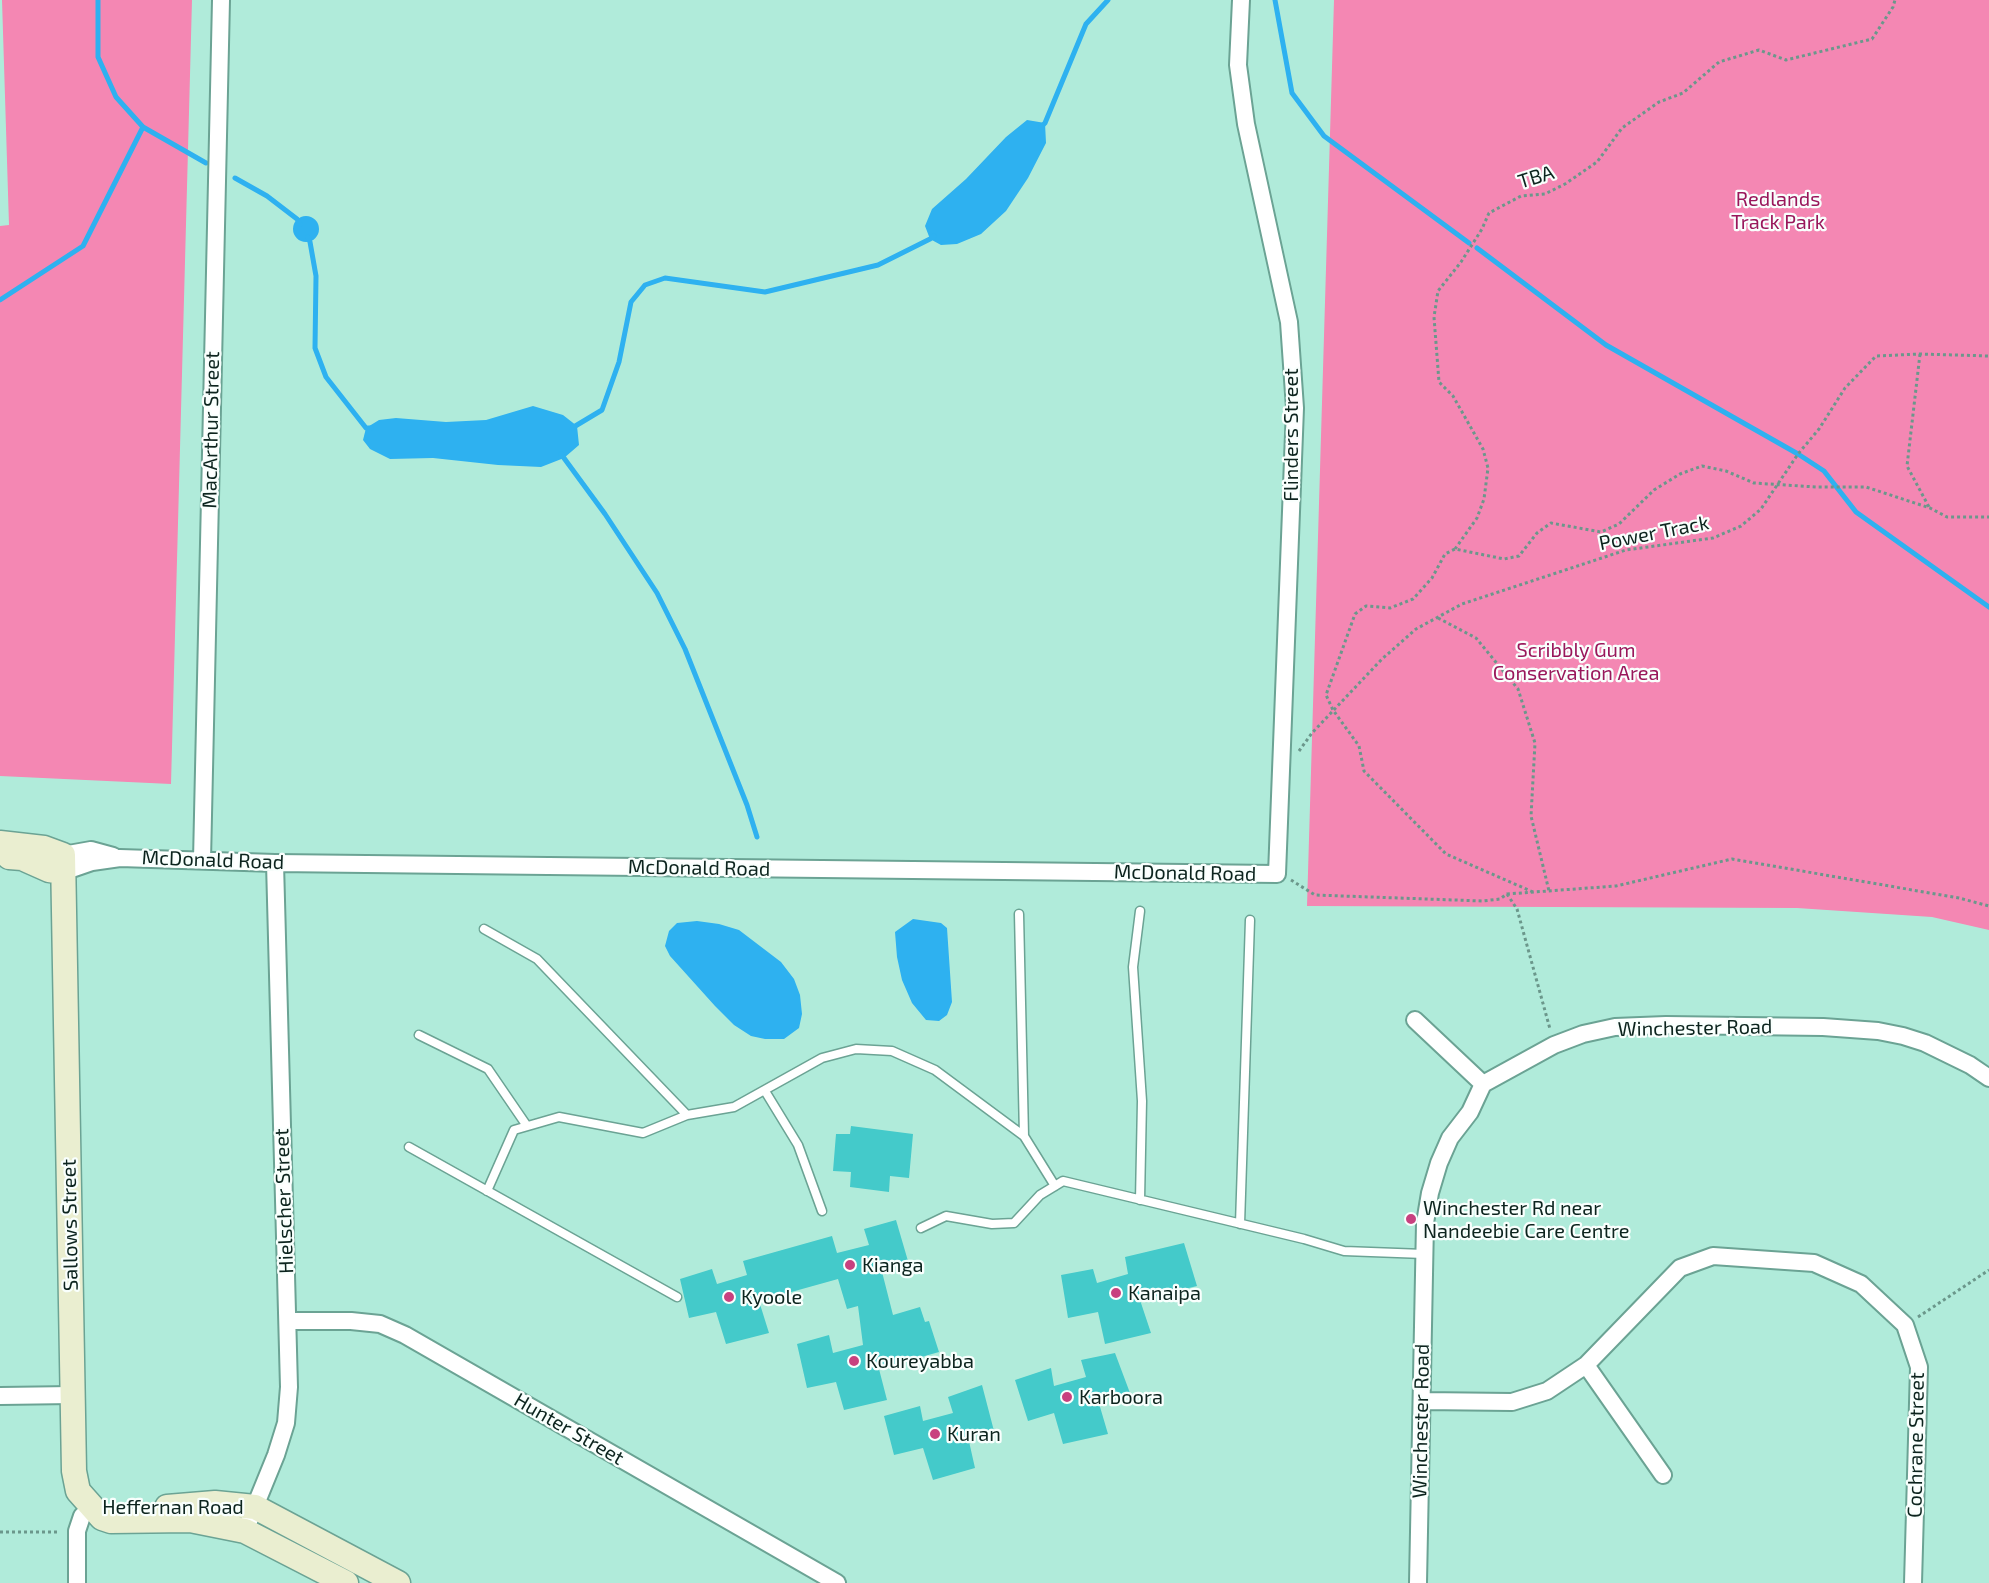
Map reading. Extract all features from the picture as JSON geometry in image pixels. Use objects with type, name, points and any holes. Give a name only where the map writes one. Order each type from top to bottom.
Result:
[{"type":"street","name":"MacArthur Street","points":[[202,860],[221,0]]},
{"type":"street","name":"Flinders Street","points":[[1241,0],[1238,65],[1246,124],[1289,322],[1295,408],[1277,874]]},
{"type":"street","points":[[0,843],[44,848],[63,864],[49,870],[22,858],[0,857]]},
{"type":"street","name":"McDonald Road","points":[[63,864],[120,858],[275,863],[1277,874]]},
{"type":"street","name":"Hielscher Street","points":[[245,1531],[286,1423],[289,1387],[275,863]]},
{"type":"street","name":"Sallows Street","points":[[63,864],[75,1482],[78,1491],[93,1507]]},
{"type":"street","points":[[1415,1020],[1483,1084]]},
{"type":"street","name":"Winchester Road","points":[[1418,1583],[1425,1222],[1430,1192],[1439,1163],[1450,1138],[1470,1112],[1483,1084],[1554,1045],[1582,1034],[1615,1027],[1641,1025],[1823,1027],[1878,1031],[1925,1043],[1970,1065],[1989,1078]]},
{"type":"street","name":"Cochrane Street","points":[[1422,1401],[1512,1402],[1547,1391],[1586,1365],[1680,1268],[1713,1256],[1814,1263],[1861,1284],[1905,1325],[1919,1367],[1913,1583]]},
{"type":"street","name":"Hunter Street","points":[[288,1321],[351,1321],[380,1324],[405,1335],[837,1583]]},
{"type":"street","points":[[1586,1365],[1663,1475]]},
{"type":"street","points":[[0,1396],[73,1395]]},
{"type":"street","name":"Heffernan Road","points":[[93,1507],[178,1507],[215,1503],[255,1507],[359,1574],[398,1583]]},
{"type":"street","points":[[77,1583],[77,1531],[82,1516],[93,1507]]},
{"type":"street","name":"Heffernan Road","points":[[93,1507],[102,1518],[111,1521],[190,1520],[245,1531],[346,1583]]},
{"type":"lane","points":[[1140,911],[1133,967],[1142,1101],[1140,1200]]},
{"type":"lane","points":[[1019,914],[1024,1136]]},
{"type":"lane","points":[[1240,1224],[1250,920]]},
{"type":"lane","points":[[484,930],[537,959],[687,1115]]},
{"type":"lane","points":[[419,1035],[488,1070],[527,1126]]},
{"type":"lane","points":[[487,1191],[514,1130],[559,1117],[643,1133],[687,1115],[734,1107],[822,1058],[856,1049],[892,1051],[935,1070],[1024,1136],[1055,1186]]},
{"type":"lane","points":[[765,1091],[798,1145],[822,1211]]},
{"type":"lane","points":[[409,1147],[677,1297]]},
{"type":"lane","points":[[921,1228],[946,1216],[992,1224],[1014,1223],[1040,1195],[1063,1181],[1344,1251],[1424,1254]]},
{"type":"path","name":"TBA","points":[[1333,710],[1326,695],[1355,614],[1366,606],[1390,608],[1413,599],[1432,578],[1445,554],[1455,549],[1477,518],[1485,500],[1488,468],[1483,449],[1453,396],[1439,382],[1434,317],[1438,291],[1461,262],[1482,229],[1489,213],[1521,196],[1545,194],[1581,173],[1597,162],[1622,128],[1659,102],[1683,93],[1719,62],[1759,50],[1785,60],[1872,39],[1895,0]]},
{"type":"path","name":"Power Track","points":[[1281,776],[1312,733],[1382,658],[1416,629],[1438,617],[1462,604],[1626,550],[1713,538],[1741,526],[1761,509],[1797,454],[1819,429],[1845,388],[1876,356],[1920,354],[1989,356]]},
{"type":"path","points":[[1920,354],[1907,466],[1930,508]]},
{"type":"path","points":[[1455,549],[1504,559],[1519,556],[1537,533],[1551,523],[1601,532],[1619,525],[1654,490],[1680,474],[1702,466],[1726,471],[1754,483],[1866,488],[1930,508],[1947,517],[1989,517]]},
{"type":"path","points":[[1438,617],[1476,638],[1518,689],[1535,743],[1531,816],[1549,891]]},
{"type":"path","points":[[1333,710],[1359,746],[1364,771],[1446,854],[1533,892]]},
{"type":"path","points":[[1277,874],[1296,882],[1315,895],[1483,901],[1500,899],[1507,894],[1616,886],[1732,859],[1959,898],[1989,906]]},
{"type":"path","points":[[1507,894],[1517,909],[1554,1045]]},
{"type":"path","points":[[1905,1325],[1989,1270]]},
{"type":"path","points":[[0,1533],[58,1532]]},
{"type":"green space","points":[[2,0],[192,0],[171,784],[0,776],[0,226],[9,225]]},
{"type":"green space","points":[[1334,0],[1989,0],[1989,930],[1932,917],[1797,908],[1307,906]]},
{"type":"water","points":[[1027,120],[1045,123],[1046,143],[1028,178],[1006,211],[981,234],[957,244],[941,245],[930,239],[925,226],[932,209],[966,179],[1006,137]]},
{"type":"water","points":[[306,216],[315,220],[319,229],[315,238],[306,242],[297,238],[293,229],[297,220]]},
{"type":"water","points":[[533,406],[563,415],[577,426],[579,445],[564,458],[541,467],[433,458],[390,459],[370,449],[363,440],[366,428],[379,420],[396,418],[446,422],[486,420]]},
{"type":"water","points":[[913,919],[941,923],[947,928],[952,1002],[947,1015],[939,1021],[926,1020],[912,1003],[902,980],[895,932]]},
{"type":"water","points":[[697,921],[739,930],[781,962],[794,979],[800,995],[802,1014],[799,1028],[784,1039],[751,1036],[734,1025],[715,1006],[670,956],[665,946],[669,931],[677,923]]},
{"type":"building","points":[[851,1126],[913,1134],[909,1178],[890,1176],[889,1192],[850,1187],[851,1172],[833,1171],[836,1134],[850,1134]]},
{"type":"building","points":[[896,1220],[908,1261],[881,1268],[893,1315],[920,1307],[925,1322],[929,1321],[939,1352],[879,1369],[887,1400],[844,1410],[836,1382],[807,1388],[797,1344],[829,1335],[833,1353],[863,1345],[858,1306],[847,1309],[838,1279],[759,1301],[769,1333],[726,1344],[716,1312],[689,1318],[680,1279],[712,1269],[717,1284],[747,1275],[743,1261],[832,1236],[837,1253],[869,1245],[864,1229]]},
{"type":"building","name":"Kanaipa","points":[[1184,1243],[1197,1286],[1140,1300],[1151,1333],[1105,1344],[1098,1312],[1068,1318],[1061,1275],[1093,1269],[1097,1283],[1128,1274],[1125,1257]]},
{"type":"building","name":"Karboora","points":[[1115,1353],[1130,1393],[1098,1400],[1108,1434],[1063,1444],[1054,1413],[1028,1421],[1015,1380],[1051,1368],[1054,1386],[1086,1377],[1081,1360]]},
{"type":"building","name":"Kuran","points":[[982,1385],[994,1431],[968,1437],[975,1468],[933,1480],[923,1448],[894,1455],[884,1416],[920,1406],[923,1421],[953,1413],[948,1397]]},
{"type":"waterway","points":[[98,0],[98,57],[116,97],[143,127],[206,163]]},
{"type":"waterway","points":[[1041,127],[1045,123],[1086,24],[1108,0]]},
{"type":"waterway","points":[[1275,0],[1292,93],[1324,136],[1469,243]]},
{"type":"waterway","points":[[0,300],[83,246],[143,127]]},
{"type":"waterway","points":[[235,178],[267,196],[297,219],[300,224]]},
{"type":"waterway","points":[[572,428],[602,410],[619,362],[631,302],[645,285],[665,278],[765,292],[878,265],[934,236]]},
{"type":"waterway","points":[[308,237],[316,276],[315,348],[326,377],[366,428],[371,428]]},
{"type":"waterway","points":[[1477,248],[1606,345],[1824,471],[1856,512],[1989,607]]},
{"type":"waterway","points":[[561,454],[605,514],[657,593],[685,649],[747,805],[757,837]]},
{"type":"place","name":"Winchester Rd near Nandeebie Care Centre","points":[[1411,1219]]},
{"type":"place","name":"Kianga","points":[[850,1265]]},
{"type":"place","name":"Kanaipa","points":[[1116,1293]]},
{"type":"place","name":"Kyoole","points":[[729,1297]]},
{"type":"place","name":"Koureyabba","points":[[854,1361]]},
{"type":"place","name":"Karboora","points":[[1067,1397]]},
{"type":"place","name":"Kuran","points":[[935,1434]]},
{"type":"park label","name":"Redlands Track Park","points":[[1778,210]]},
{"type":"park label","name":"Scribbly Gum Conservation Area","points":[[1576,662]]}]
